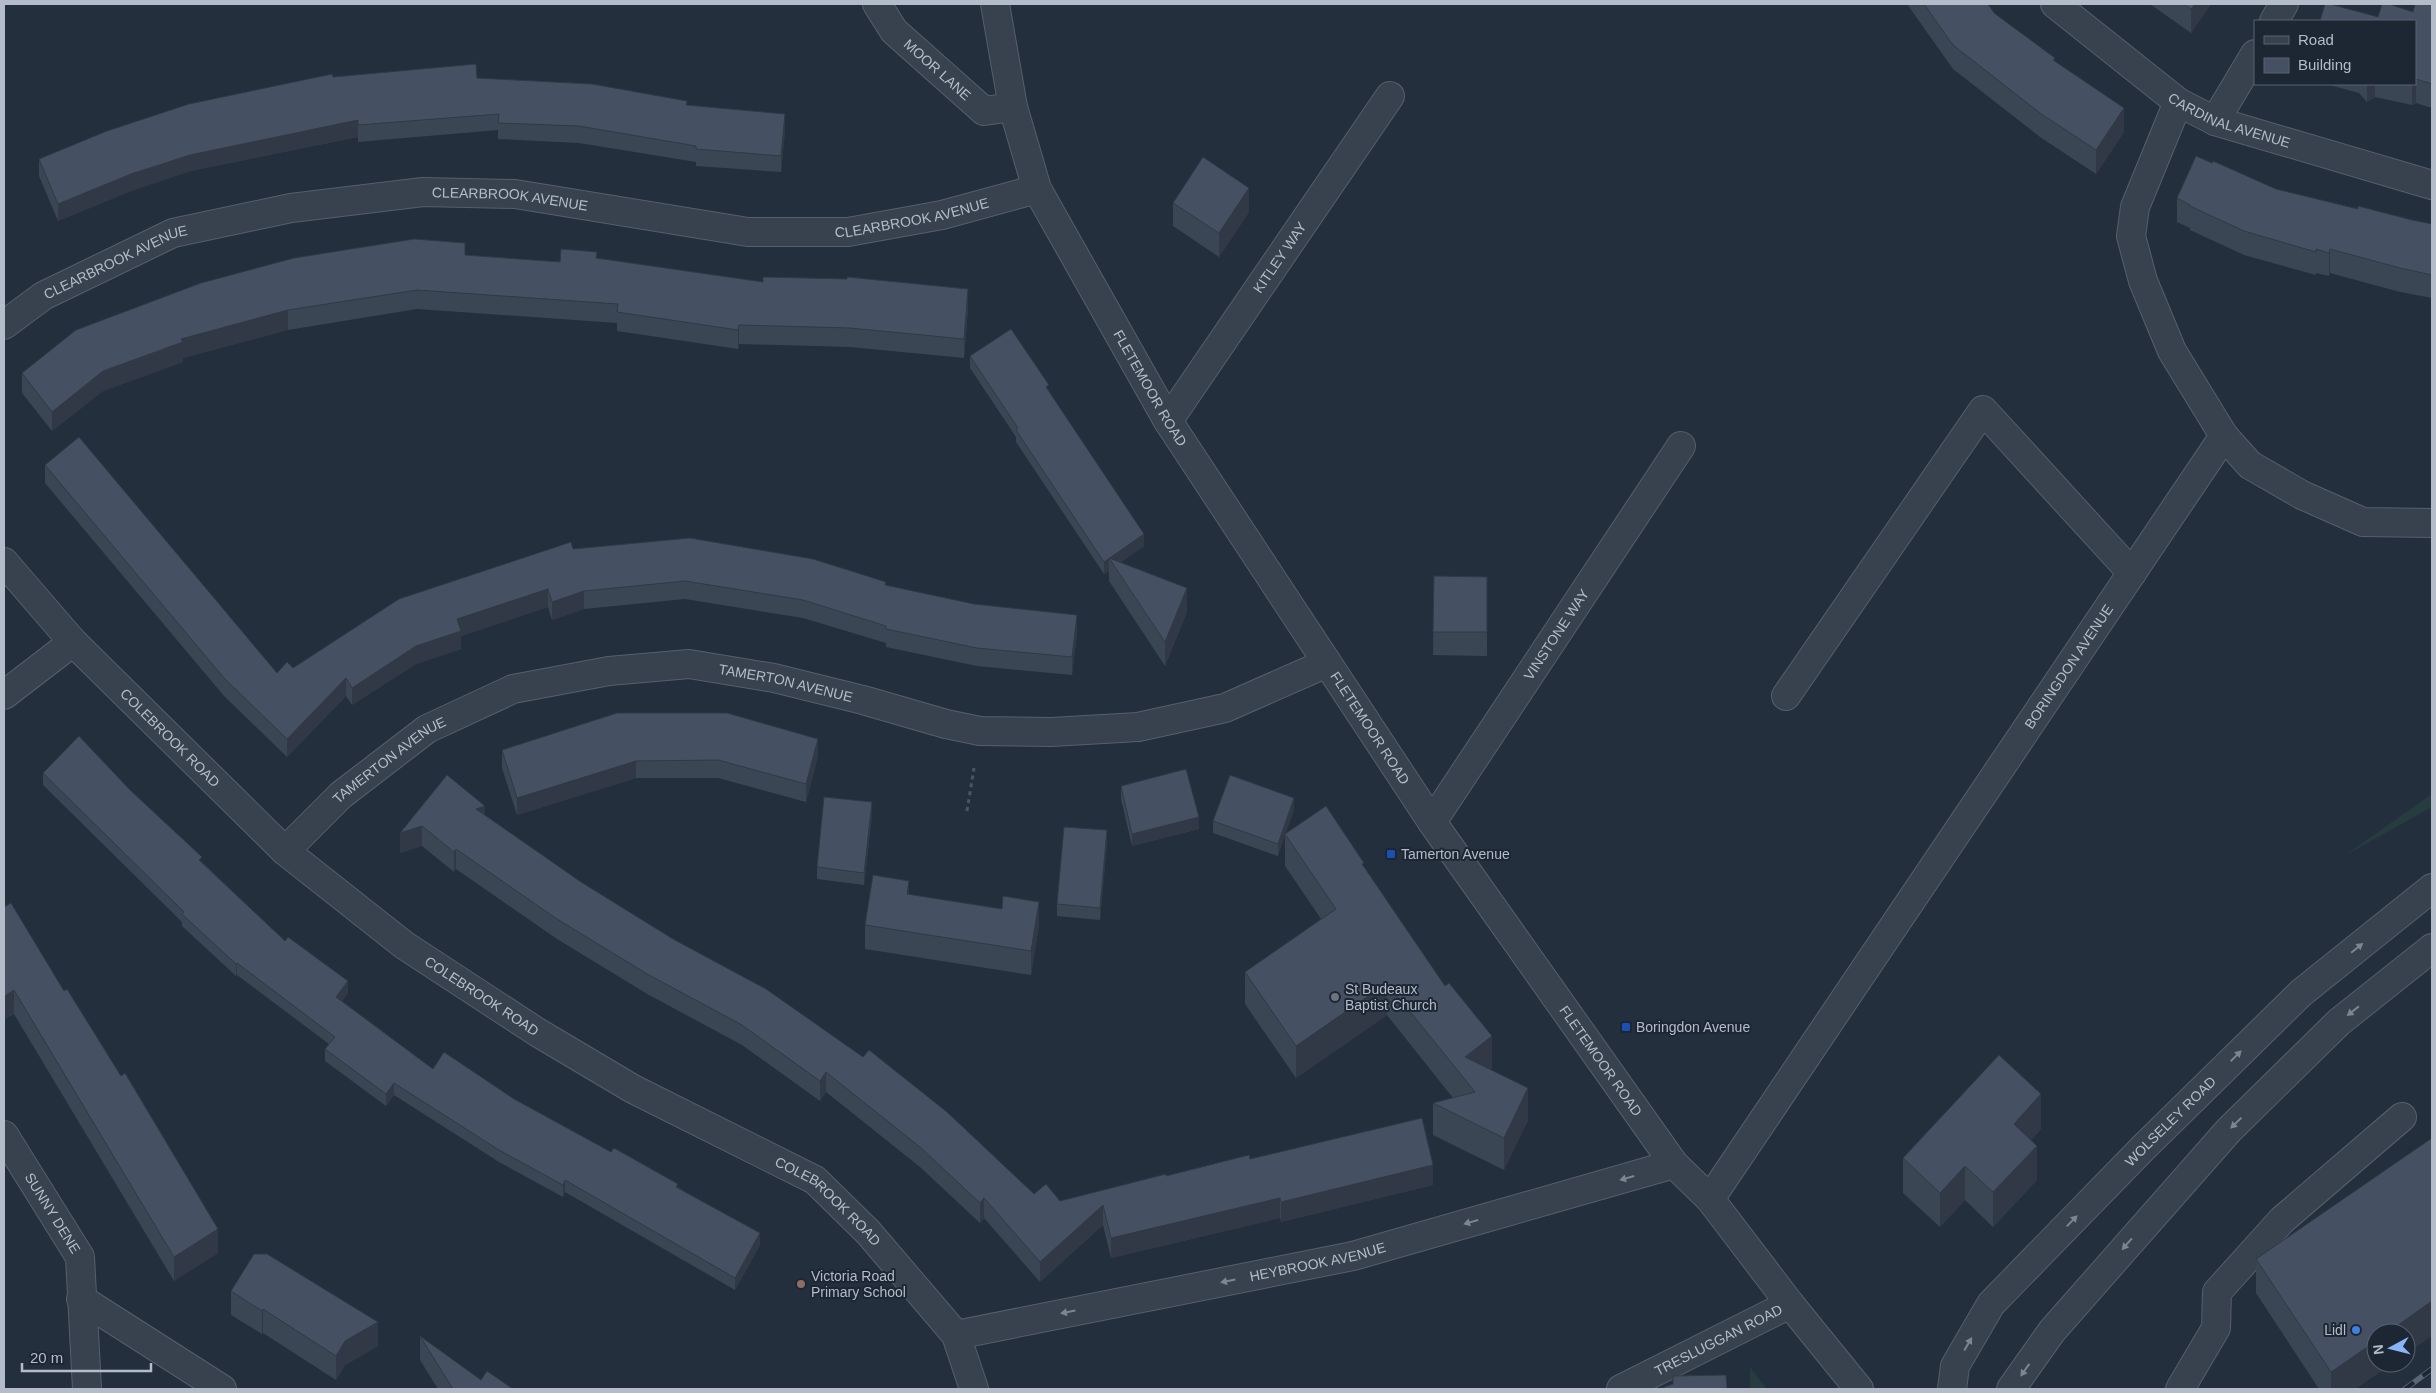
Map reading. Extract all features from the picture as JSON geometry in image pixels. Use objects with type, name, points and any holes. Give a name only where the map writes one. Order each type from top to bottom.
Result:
[{"type":"street","name":"MOOR LANE","points":[[877,4],[894,31],[984,110],[1013,107]]},
{"type":"street","name":"FLETEMOOR ROAD","points":[[995,4],[1013,107],[1037,189],[1168,421],[1432,822],[1674,1164],[1710,1199],[1790,1304],[1859,1389]]},
{"type":"street","name":"CARDINAL AVENUE","points":[[2055,4],[2178,102],[2215,121],[2432,185]]},
{"type":"street","points":[[2275,20],[2284,4]]},
{"type":"street","points":[[2215,121],[2254,56]]},
{"type":"street","name":"KITLEY WAY","points":[[1168,421],[1390,96]]},
{"type":"street","points":[[2178,102],[2135,207],[2131,236],[2142,280],[2172,351],[2224,436],[2250,465],[2302,495],[2363,522],[2432,523]]},
{"type":"street","name":"CLEARBROOK AVENUE","points":[[4,325],[42,296],[173,234],[291,208],[423,192],[515,194],[748,232],[848,232],[942,215],[1037,189]]},
{"type":"street","points":[[1786,696],[1982,410],[2132,572]]},
{"type":"street","name":"BORINGDON AVENUE","points":[[1710,1199],[2224,436]]},
{"type":"street","name":"VINSTONE WAY","points":[[1432,822],[1681,446]]},
{"type":"street","name":"COLEBROOK ROAD","points":[[4,562],[73,642],[285,851],[404,946],[537,1032],[633,1089],[815,1180],[868,1232],[956,1335],[974,1389]]},
{"type":"street","points":[[4,694],[73,642]]},
{"type":"street","name":"TAMERTON AVENUE","points":[[285,851],[341,795],[427,729],[513,689],[609,671],[689,664],[774,678],[863,700],[946,724],[980,731],[1051,732],[1138,727],[1225,708],[1327,663]]},
{"type":"street","name":"WOLSELEY ROAD","points":[[1952,1389],[1955,1366],[1991,1304],[2143,1148],[2301,993],[2432,888]]},
{"type":"street","points":[[2011,1389],[2052,1331],[2230,1130],[2339,1022],[2432,948]]},
{"type":"street","points":[[2180,1389],[2216,1328],[2217,1292],[2282,1220],[2402,1118]]},
{"type":"street","name":"SUNNY DENE","points":[[4,1135],[80,1257],[87,1389]]},
{"type":"street","name":"HEYBROOK AVENUE","points":[[956,1335],[1353,1256],[1674,1164]]},
{"type":"street","points":[[81,1299],[222,1389]]},
{"type":"street","name":"TRESLUGGAN ROAD","points":[[1621,1389],[1790,1304]]},
{"type":"path","points":[[966,812],[980,731]]},
{"type":"green space","points":[[2432,794],[2432,807],[2344,856]]},
{"type":"green space","points":[[1750,1367],[1767,1389],[1750,1389]]},
{"type":"building","points":[[1924,4],[1988,4],[1994,13],[2055,58],[2053,60],[2124,108],[2096,150],[2040,113],[1953,45]]},
{"type":"building","points":[[2183,4],[2195,4],[2191,9]]},
{"type":"building","points":[[2325,4],[2378,17],[2382,4],[2389,4],[2413,12],[2415,4],[2432,5],[2432,84],[2416,79],[2416,20],[2320,20]]},
{"type":"building","points":[[476,64],[477,78],[592,84],[687,101],[686,105],[785,114],[781,156],[696,149],[696,146],[579,126],[498,123],[499,114],[358,125],[358,120],[190,155],[131,174],[58,204],[39,159],[107,131],[189,104],[332,74],[333,77]]},
{"type":"building","points":[[2196,156],[2212,163],[2213,161],[2276,189],[2358,209],[2358,206],[2432,224],[2432,275],[2330,249],[2329,253],[2316,249],[2316,252],[2244,231],[2190,206],[2177,198]]},
{"type":"building","points":[[1203,157],[1249,188],[1219,233],[1173,203]]},
{"type":"building","points":[[414,239],[465,243],[465,255],[560,262],[561,249],[597,252],[596,258],[763,282],[763,277],[847,279],[847,277],[968,289],[964,339],[850,328],[739,325],[738,330],[617,312],[618,304],[417,290],[288,310],[181,339],[183,342],[103,371],[52,412],[22,373],[76,330],[201,283],[294,258]]},
{"type":"building","points":[[1011,329],[1049,385],[1046,387],[1144,534],[1104,562],[1016,430],[1018,428],[970,356]]},
{"type":"building","points":[[79,437],[277,673],[287,662],[293,668],[399,599],[571,542],[573,549],[690,538],[813,559],[886,582],[885,585],[974,604],[1077,615],[1072,657],[977,648],[886,629],[886,626],[803,600],[685,581],[584,591],[552,602],[548,589],[457,619],[461,631],[416,646],[352,688],[346,678],[287,739],[224,678],[45,465]]},
{"type":"building","points":[[1109,558],[1187,588],[1165,642]]},
{"type":"building","points":[[1434,576],[1487,577],[1487,632],[1433,632]]},
{"type":"building","points":[[617,713],[727,713],[818,739],[806,784],[718,760],[636,761],[517,798],[502,750]]},
{"type":"building","points":[[79,736],[130,790],[202,857],[199,860],[285,941],[288,937],[348,981],[336,997],[433,1069],[444,1052],[514,1099],[611,1152],[614,1148],[678,1184],[676,1187],[760,1233],[735,1278],[565,1180],[563,1185],[499,1150],[394,1083],[386,1094],[325,1049],[335,1037],[236,964],[182,914],[184,912],[43,773]]},
{"type":"building","points":[[1186,769],[1199,817],[1132,834],[1121,786]]},
{"type":"building","points":[[447,775],[485,806],[476,809],[581,882],[673,939],[766,989],[863,1057],[869,1050],[947,1112],[1034,1194],[1046,1184],[1060,1201],[1166,1174],[1166,1176],[1249,1155],[1250,1159],[1422,1118],[1433,1165],[1281,1202],[1280,1198],[1111,1238],[1103,1205],[1040,1262],[984,1198],[980,1203],[920,1147],[826,1072],[820,1081],[742,1025],[649,975],[557,919],[456,849],[454,852],[422,826],[400,833]]},
{"type":"building","points":[[1230,775],[1294,798],[1278,844],[1213,821]]},
{"type":"building","points":[[824,797],[872,802],[864,873],[817,867]]},
{"type":"building","points":[[1326,806],[1364,863],[1362,864],[1445,986],[1449,983],[1492,1036],[1465,1057],[1528,1088],[1504,1138],[1433,1103],[1475,1092],[1387,983],[1296,1046],[1245,972],[1336,909],[1285,834]]},
{"type":"building","points":[[1064,827],[1107,830],[1100,908],[1057,904]]},
{"type":"building","points":[[873,875],[909,881],[907,894],[1002,909],[1003,896],[1039,902],[1031,951],[865,925]]},
{"type":"building","points":[[11,903],[64,991],[67,989],[121,1076],[125,1073],[218,1229],[174,1257],[14,990],[5,996],[4,907]]},
{"type":"building","points":[[1999,1055],[2041,1094],[2014,1124],[2037,1146],[1993,1192],[1965,1166],[1940,1193],[1903,1158]]},
{"type":"building","points":[[2432,1138],[2432,1301],[2401,1323],[2366,1323],[2366,1348],[2331,1372],[2256,1259]]},
{"type":"building","points":[[254,1254],[267,1254],[378,1322],[345,1341],[336,1356],[263,1309],[262,1311],[231,1291]]},
{"type":"building","points":[[420,1336],[481,1380],[487,1371],[513,1389],[453,1389]]},
{"type":"building","points":[[1726,1375],[1727,1389],[1659,1389],[1673,1384],[1673,1376]]},
{"type":"railway","points":[[2405,1389],[2432,1369]]},
{"type":"place","name":"Tamerton Avenue","points":[[1391,854]]},
{"type":"place","name":"St Budeaux Baptist Church","points":[[1335,997]]},
{"type":"place","name":"Boringdon Avenue","points":[[1626,1027]]},
{"type":"place","name":"Victoria Road Primary School","points":[[801,1284]]},
{"type":"place","name":"Lidl","points":[[2356,1330]]}]
